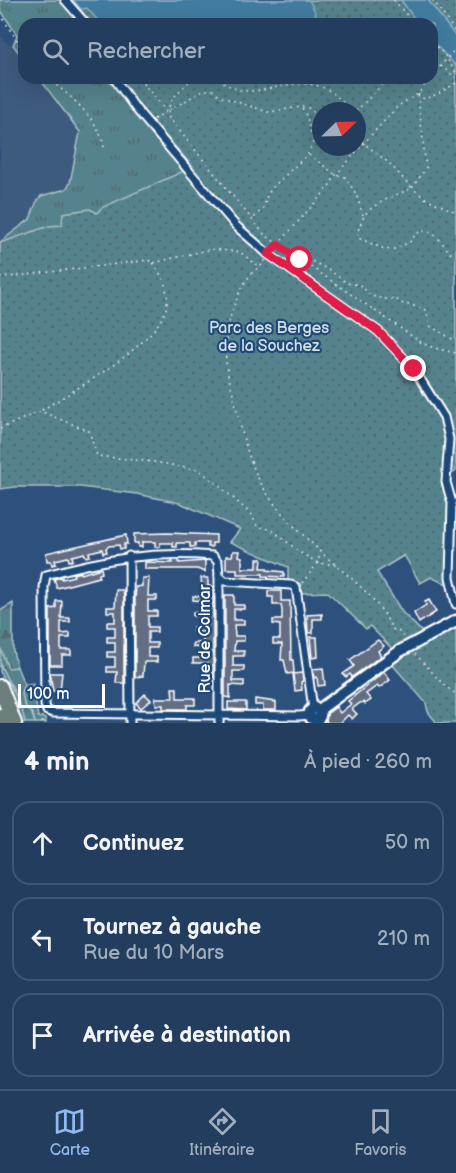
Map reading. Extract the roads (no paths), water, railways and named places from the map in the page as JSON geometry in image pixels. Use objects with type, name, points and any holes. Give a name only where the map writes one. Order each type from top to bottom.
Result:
[{"type":"highway","points":[[0,687],[14,723]]},
{"type":"highway","points":[[0,716],[3,723]]},
{"type":"street","points":[[65,0],[81,18]]},
{"type":"street","points":[[119,84],[148,123],[236,226],[268,254],[378,331],[414,369],[440,410],[447,427],[449,453],[446,482],[453,493],[450,577],[456,604]]},
{"type":"street","name":"Rue de Colmar","points":[[129,556],[148,554],[213,556],[218,562],[219,723]]},
{"type":"street","points":[[130,723],[130,713],[129,556],[46,575],[44,587],[45,705],[47,711],[53,713],[130,713],[219,714],[311,717],[407,647],[456,621]]},
{"type":"street","points":[[219,576],[225,581],[296,587],[311,717]]},
{"type":"park label","name":"Parc des Berges de la Souchez","points":[[269,337]]}]
